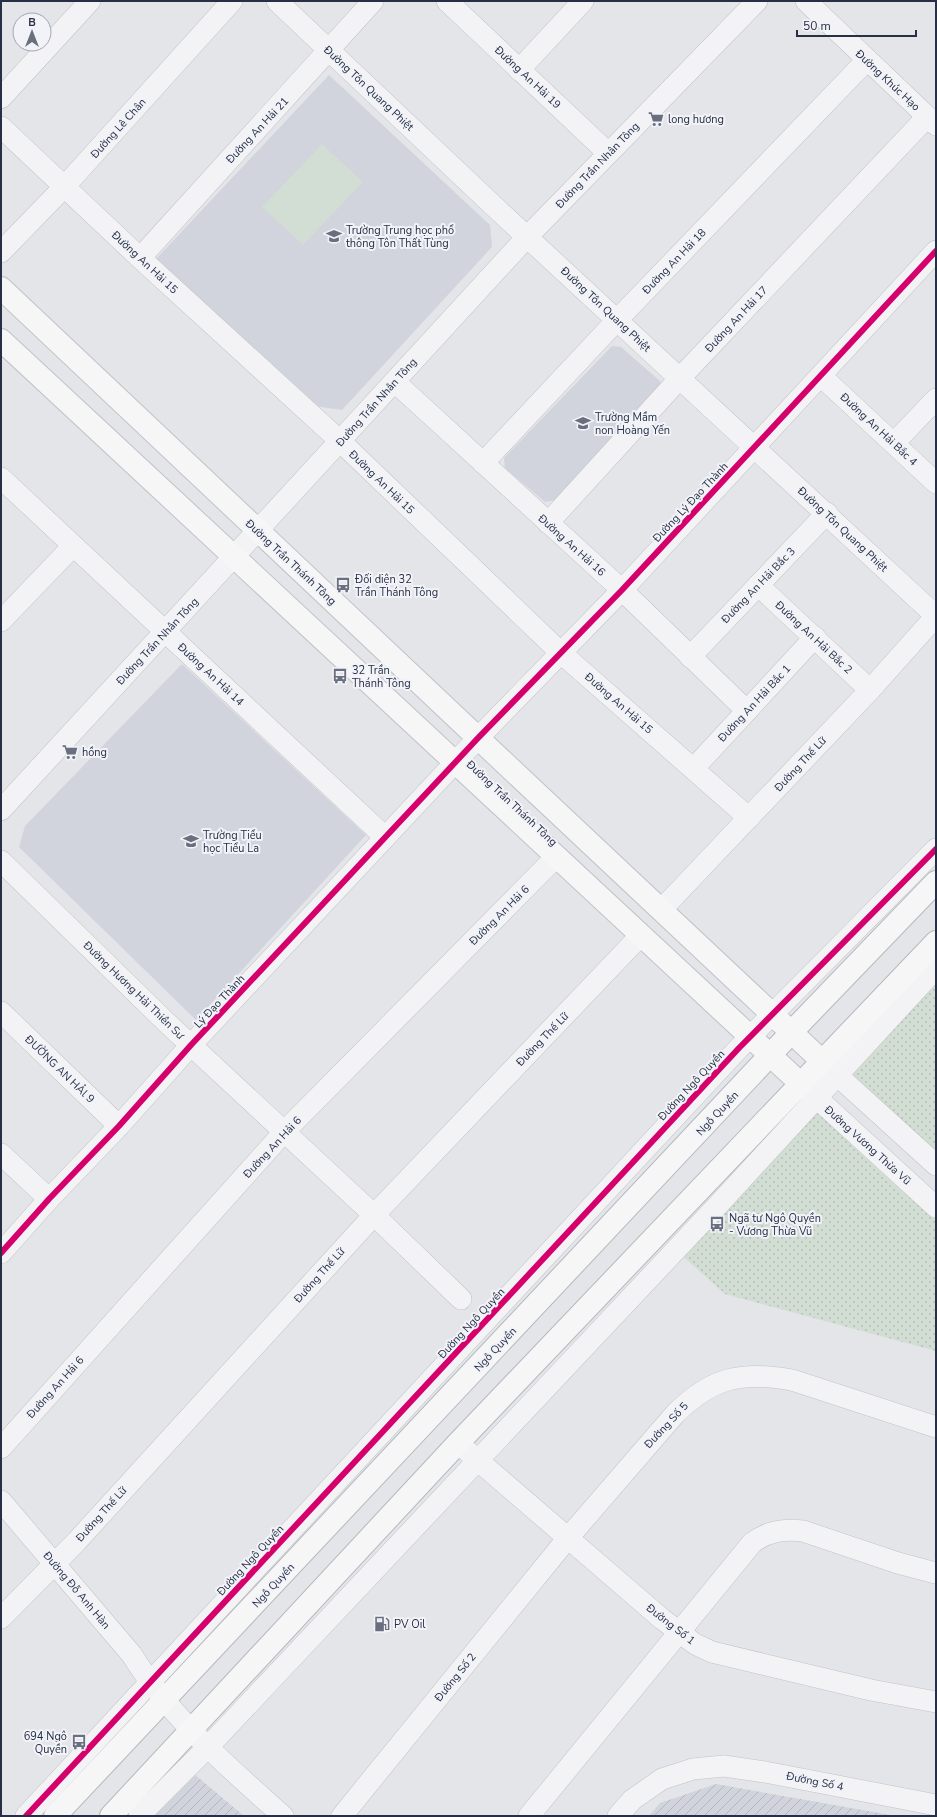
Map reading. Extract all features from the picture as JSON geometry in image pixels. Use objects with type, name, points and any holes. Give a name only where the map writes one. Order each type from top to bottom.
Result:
[{"type":"main road","name":"Đường Trần Thánh Tông","points":[[1,288],[830,1068]]},
{"type":"main road","name":"Đường Trần Thánh Tông","points":[[1,340],[455,764],[752,1036],[800,1083]]},
{"type":"main road","name":"Ngô Quyền","points":[[55,1816],[771,1055],[936,882]]},
{"type":"main road","points":[[111,1816],[327,1582],[800,1083],[830,1068],[936,942]]},
{"type":"street","points":[[1,98],[90,1]]},
{"type":"street","name":"Đường Lê Chân","points":[[1,252],[64,187],[232,1]]},
{"type":"street","name":"Đường Tôn Quang Phiệt","points":[[277,1],[527,237],[618,319],[936,616]]},
{"type":"street","name":"Đường An Hải 21","points":[[140,258],[373,1]]},
{"type":"street","name":"Đường An Hải 19","points":[[447,1],[608,153]]},
{"type":"street","points":[[519,70],[583,1]]},
{"type":"street","name":"Đường Trần Nhân Tông","points":[[1,810],[235,557],[527,237],[757,1]]},
{"type":"street","name":"Đường Khúc Hạo","points":[[806,1],[932,121]]},
{"type":"street","name":"Đường An Hải 18","points":[[483,463],[618,319],[867,60]]},
{"type":"street","name":"Đường An Hải 17","points":[[548,523],[680,378],[932,121]]},
{"type":"street","name":"Đường An Hải 15","points":[[1,127],[140,258],[340,441],[560,652],[694,768],[749,818]]},
{"type":"street","name":"Đường Lý Đạo Thành","points":[[455,764],[560,652],[622,590],[936,251]]},
{"type":"street","name":"Đường An Hải Bắc 4","points":[[821,376],[936,483]]},
{"type":"street","name":"Đường An Hải 16","points":[[395,382],[622,590],[747,711]]},
{"type":"street","points":[[894,443],[936,399]]},
{"type":"street","name":"Đường An Hải 14","points":[[1,478],[386,837]]},
{"type":"street","name":"Đường An Hải Bắc 3","points":[[690,657],[827,513]]},
{"type":"street","points":[[5,610],[73,546]]},
{"type":"street","name":"Đường An Hải Bắc 2","points":[[758,585],[870,690]]},
{"type":"street","name":"Đường Thế Lữ","points":[[662,909],[870,690],[936,616]]},
{"type":"street","name":"Đường An Hải Bắc 1","points":[[694,768],[815,637]]},
{"type":"street","name":"Lý Đạo Thành","points":[[1,1253],[49,1199],[119,1126],[191,1045],[455,764]]},
{"type":"street","name":"Đường Ngô Quyền","points":[[26,1816],[752,1036],[936,849]]},
{"type":"street","name":"Đường An Hải 6","points":[[1,1448],[284,1132],[556,857]]},
{"type":"street","name":"Đường Hương Hải Thiền Sư","points":[[1,861],[191,1045],[374,1215],[461,1299]]},
{"type":"street","name":"Đường Thế Lữ","points":[[1,1618],[55,1563],[374,1215],[641,935]]},
{"type":"street","points":[[139,1816],[207,1748],[816,1098],[830,1068],[936,968]]},
{"type":"street","name":"ĐƯỜNG AN HẢl 9","points":[[1,1012],[119,1126]]},
{"type":"street","points":[[830,1068],[936,1165]]},
{"type":"street","name":"Đường Vương Thừa Vũ","points":[[800,1083],[936,1206]]},
{"type":"street","points":[[1,1154],[49,1199]]},
{"type":"street","name":"Đường Số 5","points":[[567,1539],[675,1414],[687,1402],[704,1390],[724,1381],[744,1376],[767,1376],[792,1380],[936,1428]]},
{"type":"street","name":"Đường Số 1","points":[[458,1443],[567,1539],[678,1632],[695,1644],[712,1652],[871,1690],[936,1702]]},
{"type":"street","name":"Đường Đỗ Anh Hàn","points":[[1,1502],[55,1563],[132,1656],[149,1683],[191,1731],[207,1748],[283,1816]]},
{"type":"street","points":[[529,1816],[678,1632],[752,1543],[761,1536],[774,1531],[788,1529],[803,1531],[898,1563],[936,1573]]},
{"type":"street","name":"Đường Số 2","points":[[342,1816],[567,1539]]},
{"type":"street","name":"Đường Số 4","points":[[618,1816],[632,1800],[662,1780],[693,1769],[724,1766],[765,1772],[936,1805]]},
{"type":"shaded area","name":"Trường Trung học phổ thông Tôn Thất Tùng","points":[[329,75],[490,225],[492,247],[342,410],[314,406],[154,261]]},
{"type":"shaded area","points":[[322,144],[363,182],[303,245],[262,207]]},
{"type":"shaded area","name":"Trường Mầm non Hoàng Yến","points":[[612,346],[621,347],[660,381],[661,388],[556,500],[545,502],[505,468],[504,458]]},
{"type":"shaded area","name":"Trường Tiểu học Tiểu La","points":[[182,664],[366,835],[196,1020],[19,847],[25,826]]},
{"type":"shaded area","points":[[936,970],[936,1165],[837,1076]]},
{"type":"shaded area","points":[[817,1098],[936,1207],[936,1351],[725,1294],[676,1250]]},
{"type":"shaded area","points":[[181,1763],[244,1816],[130,1816]]},
{"type":"shaded area","points":[[716,1784],[896,1816],[649,1816],[660,1803]]},
{"type":"cycle path","points":[[1,1253],[49,1199],[119,1126],[191,1045],[478,738],[622,590],[936,251]]},
{"type":"cycle path","points":[[26,1816],[739,1048],[936,849]]},
{"type":"place","name":"long hương","points":[[656,119]]},
{"type":"place","name":"Trường Trung học phổ thông Tôn Thất Tùng","points":[[334,236]]},
{"type":"place","name":"Trường Mầm non Hoàng Yến","points":[[583,423]]},
{"type":"place","name":"Đối diện 32 Trần Thánh Tông","points":[[343,585]]},
{"type":"place","name":"32 Trần Thánh Tông","points":[[340,676]]},
{"type":"place","name":"hồng","points":[[70,752]]},
{"type":"place","name":"Trường Tiểu học Tiểu La","points":[[191,841]]},
{"type":"place","name":"Ngã tư Ngô Quyền - Vương Thừa Vũ","points":[[717,1224]]},
{"type":"place","name":"PV Oil","points":[[382,1624]]},
{"type":"place","name":"694 Ngô Quyền","points":[[79,1742]]}]
